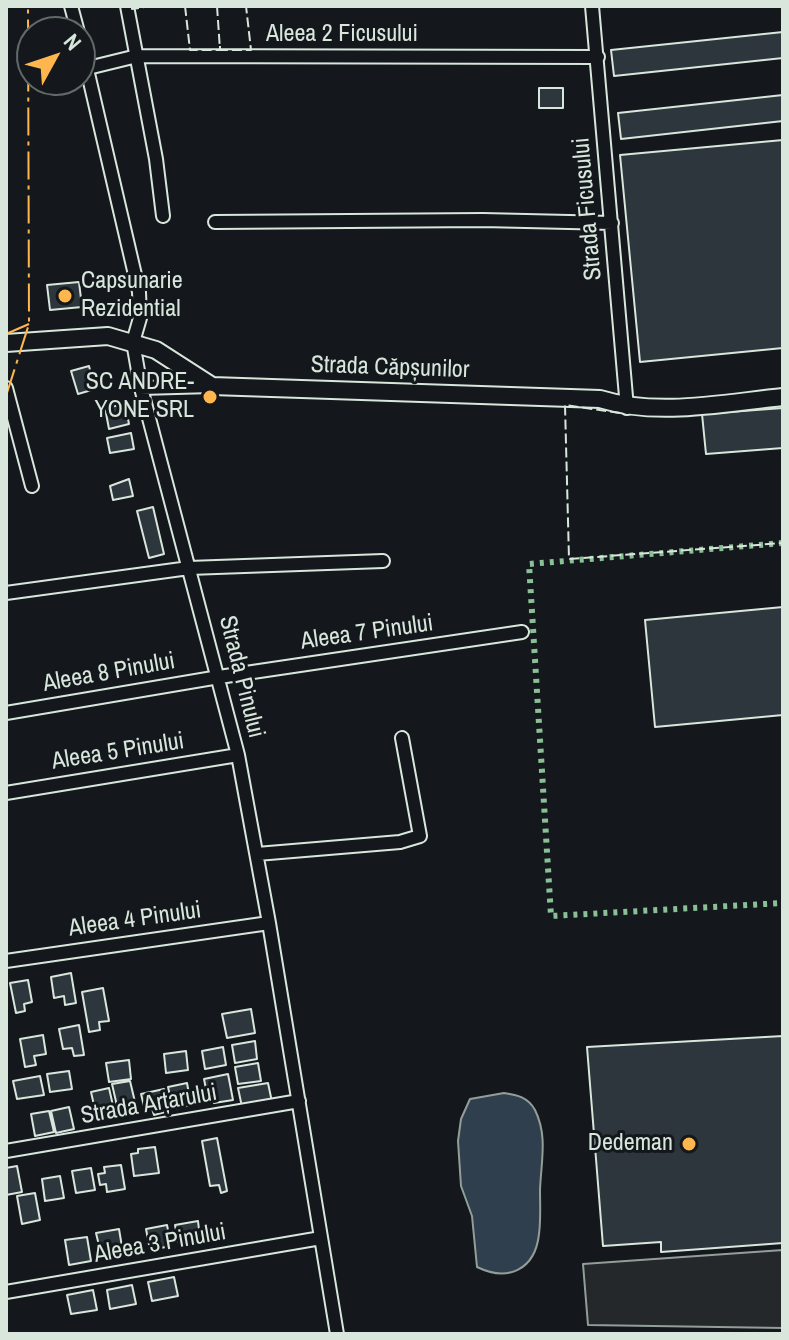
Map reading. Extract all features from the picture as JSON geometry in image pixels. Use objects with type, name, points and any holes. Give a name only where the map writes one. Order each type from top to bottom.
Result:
[{"type":"street","points":[[127,6],[156,159],[163,216]]},
{"type":"street","name":"Strada Ficusului","points":[[592,6],[627,408]]},
{"type":"street","name":"Aleea 2 Ficusului","points":[[96,66],[137,56],[598,57]]},
{"type":"street","name":"Strada Pinului","points":[[94,96],[139,292],[140,318],[133,342],[141,388],[238,755],[337,1334]]},
{"type":"street","points":[[215,222],[483,220],[612,223]]},
{"type":"street","points":[[6,343],[108,336],[156,350],[212,386]]},
{"type":"street","points":[[141,388],[212,386]]},
{"type":"street","name":"Strada Căpșunilor","points":[[212,386],[600,399],[627,408],[680,408],[783,397]]},
{"type":"street","points":[[6,388],[32,486]]},
{"type":"street","points":[[6,593],[189,568],[383,561]]},
{"type":"street","name":"Aleea 7 Pinului","points":[[219,677],[522,632]]},
{"type":"street","name":"Aleea 8 Pinului","points":[[6,713],[219,677]]},
{"type":"street","points":[[257,854],[400,842],[420,836],[402,738]]},
{"type":"street","name":"Aleea 5 Pinului","points":[[6,793],[238,755]]},
{"type":"street","name":"Aleea 4 Pinului","points":[[6,961],[269,923]]},
{"type":"street","name":"Strada Arțarului","points":[[6,1151],[299,1101]]},
{"type":"street","name":"Aleea 3 Pinului","points":[[6,1292],[321,1238]]},
{"type":"shaded area","points":[[783,1250],[783,1328],[588,1325],[583,1264]]},
{"type":"water","points":[[504,1093],[522,1097],[535,1110],[543,1149],[536,1246],[526,1264],[518,1270],[499,1273],[477,1267],[472,1216],[461,1186],[458,1141],[461,1119],[470,1099]]},
{"type":"building","points":[[783,32],[783,58],[614,76],[611,50]]},
{"type":"building","points":[[539,88],[563,88],[563,108],[539,108]]},
{"type":"building","points":[[783,95],[783,121],[621,139],[618,113]]},
{"type":"building","points":[[783,140],[783,348],[640,362],[620,155]]},
{"type":"building","name":"Capsunarie Rezidential","points":[[79,282],[82,307],[50,310],[47,285]]},
{"type":"building","points":[[89,366],[95,389],[78,394],[71,371]]},
{"type":"building","points":[[125,404],[129,424],[109,429],[105,408]]},
{"type":"building","points":[[783,408],[783,448],[706,454],[702,414]]},
{"type":"building","points":[[131,433],[134,449],[110,453],[107,438]]},
{"type":"building","points":[[129,479],[133,496],[113,500],[110,486]]},
{"type":"building","points":[[153,507],[164,554],[149,558],[137,511]]},
{"type":"building","points":[[783,607],[783,715],[655,727],[645,620]]},
{"type":"building","points":[[71,973],[76,1003],[65,1005],[64,996],[54,998],[51,977]]},
{"type":"building","points":[[28,980],[32,1002],[24,1004],[25,1011],[16,1013],[10,983]]},
{"type":"building","points":[[103,988],[109,1021],[99,1022],[100,1030],[89,1032],[82,992]]},
{"type":"building","points":[[251,1009],[255,1033],[227,1038],[222,1014]]},
{"type":"building","points":[[79,1025],[84,1055],[74,1056],[72,1048],[63,1049],[59,1029]]},
{"type":"building","points":[[43,1035],[46,1054],[34,1056],[36,1065],[25,1067],[20,1039]]},
{"type":"building","name":"Dedeman","points":[[783,1036],[783,1243],[661,1252],[661,1242],[603,1246],[587,1047]]},
{"type":"building","points":[[255,1041],[257,1059],[235,1063],[232,1045]]},
{"type":"building","points":[[223,1047],[226,1065],[205,1069],[202,1051]]},
{"type":"building","points":[[186,1051],[188,1070],[166,1073],[164,1054]]},
{"type":"building","points":[[129,1060],[131,1079],[109,1082],[106,1063]]},
{"type":"building","points":[[258,1063],[261,1081],[238,1084],[235,1067]]},
{"type":"building","points":[[69,1071],[72,1089],[50,1092],[47,1074]]},
{"type":"building","points":[[228,1074],[233,1100],[214,1103],[211,1088],[206,1089],[204,1079]]},
{"type":"building","points":[[40,1076],[44,1095],[17,1099],[13,1081]]},
{"type":"building","points":[[130,1081],[135,1102],[117,1106],[112,1084]]},
{"type":"building","points":[[187,1083],[191,1105],[173,1109],[168,1087]]},
{"type":"building","points":[[268,1083],[272,1102],[242,1107],[238,1088]]},
{"type":"building","points":[[109,1088],[114,1110],[96,1114],[91,1092]]},
{"type":"building","points":[[164,1089],[169,1111],[154,1115],[152,1109],[145,1110],[141,1094]]},
{"type":"building","points":[[69,1107],[74,1129],[56,1133],[51,1111]]},
{"type":"building","points":[[49,1111],[54,1132],[35,1136],[31,1114]]},
{"type":"building","points":[[217,1138],[227,1191],[221,1193],[219,1185],[210,1186],[202,1141]]},
{"type":"building","points":[[155,1147],[159,1173],[134,1176],[131,1154],[138,1153],[138,1149]]},
{"type":"building","points":[[121,1165],[125,1189],[107,1192],[106,1184],[100,1185],[98,1174],[105,1173],[104,1167]]},
{"type":"building","points":[[17,1166],[22,1192],[6,1195],[6,1168]]},
{"type":"building","points":[[91,1168],[95,1190],[76,1193],[72,1171]]},
{"type":"building","points":[[60,1176],[64,1198],[45,1201],[42,1179]]},
{"type":"building","points":[[35,1193],[40,1220],[22,1224],[17,1196]]},
{"type":"building","points":[[198,1221],[200,1238],[178,1242],[175,1225]]},
{"type":"building","points":[[167,1225],[171,1246],[150,1250],[146,1229]]},
{"type":"building","points":[[119,1229],[123,1253],[102,1258],[96,1233]]},
{"type":"building","points":[[87,1237],[91,1261],[69,1265],[65,1240]]},
{"type":"building","points":[[174,1277],[178,1296],[152,1301],[148,1282]]},
{"type":"building","points":[[132,1285],[136,1304],[110,1309],[107,1290]]},
{"type":"building","points":[[93,1290],[97,1310],[71,1314],[67,1295]]},
{"type":"hedge","points":[[783,543],[529,564],[551,916],[783,903]]},
{"type":"fence","points":[[132,6],[132,9],[151,6]]},
{"type":"fence","points":[[185,6],[190,50],[220,50],[220,46]]},
{"type":"fence","points":[[217,6],[220,50],[251,50],[246,6]]},
{"type":"fence","points":[[620,413],[565,405],[569,559],[783,543]]},
{"type":"power","points":[[6,396],[29,324],[28,6]]},
{"type":"power","points":[[6,334],[29,324]]},
{"type":"place","name":"Capsunarie Rezidential","points":[[65,296]]},
{"type":"place","name":"SC ANDRE- YONE SRL","points":[[210,397]]},
{"type":"place","name":"Dedeman","points":[[689,1144]]}]
